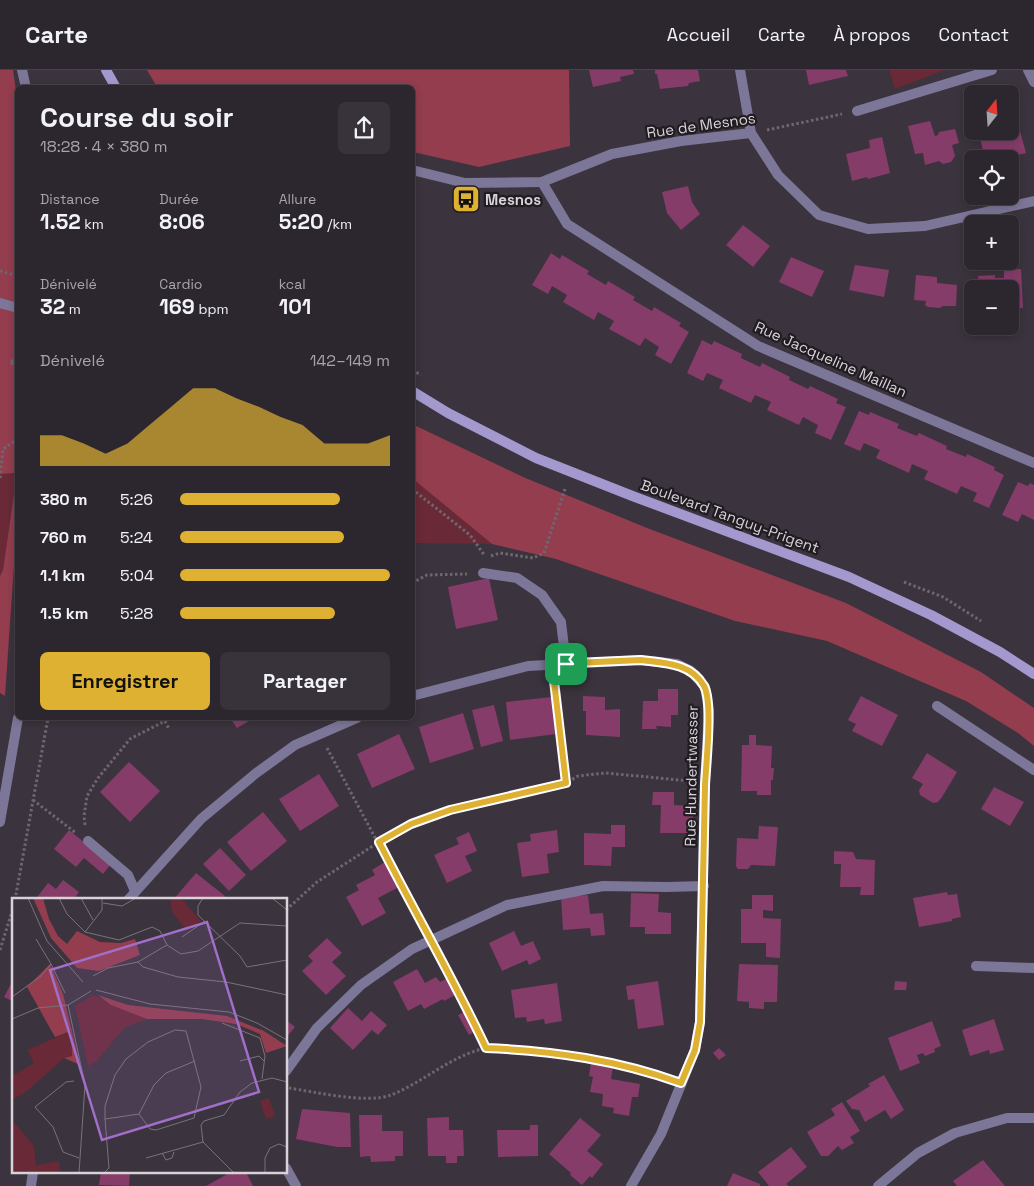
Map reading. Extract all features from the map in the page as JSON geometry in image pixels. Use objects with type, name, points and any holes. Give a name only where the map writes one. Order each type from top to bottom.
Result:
[{"type":"street","points":[[22,70],[25,85]]},
{"type":"street","points":[[106,70],[114,85]]},
{"type":"street","points":[[740,70],[751,133],[778,175],[819,215],[868,229],[925,226],[1034,201]]},
{"type":"street","points":[[857,111],[992,70]]},
{"type":"street","points":[[1028,70],[1034,82]]},
{"type":"street","name":"Rue de Mesnos","points":[[415,171],[465,183],[542,182],[612,154],[681,141],[751,133]]},
{"type":"street","name":"Rue Jacqueline Maillan","points":[[542,182],[567,224],[758,346],[1034,463]]},
{"type":"street","points":[[0,304],[15,307]]},
{"type":"street","name":"Boulevard Tanguy-Prigent","points":[[415,393],[448,413],[536,458],[636,498],[849,577],[931,615],[1000,652],[1034,674]]},
{"type":"street","points":[[483,573],[517,578],[542,595],[561,622],[566,664]]},
{"type":"street","name":"Rue Hundertwasser","points":[[415,695],[528,666],[641,660],[677,664],[691,671],[705,687],[709,710],[705,783],[700,1022],[695,1050],[661,1134],[631,1186]]},
{"type":"street","points":[[937,706],[1034,770]]},
{"type":"street","points":[[0,822],[18,720]]},
{"type":"street","points":[[129,898],[201,819],[271,762],[295,745],[352,720]]},
{"type":"street","points":[[88,841],[128,875],[134,891]]},
{"type":"street","points":[[288,1068],[317,1028],[361,985],[412,949],[507,905],[603,886],[704,886]]},
{"type":"street","points":[[976,966],[1034,968]]},
{"type":"street","points":[[878,1186],[918,1153],[955,1133],[1007,1118],[1034,1118]]},
{"type":"street","points":[[288,1172],[296,1186]]},
{"type":"path","name":"Rue de Mesnos","points":[[751,133],[857,111]]},
{"type":"path","points":[[0,271],[15,275]]},
{"type":"path","points":[[15,360],[10,361],[15,367]]},
{"type":"path","points":[[0,478],[3,449],[15,440]]},
{"type":"path","points":[[544,553],[565,489]]},
{"type":"path","points":[[415,491],[470,536],[487,558]]},
{"type":"path","points":[[552,664],[566,783]]},
{"type":"path","points":[[15,898],[48,720]]},
{"type":"path","points":[[88,841],[84,816],[87,796],[98,778],[130,739],[165,721],[169,729]]},
{"type":"path","points":[[319,734],[379,842],[410,905],[465,1004],[486,1048]]},
{"type":"path","points":[[288,908],[317,882],[379,842],[411,824],[450,810],[566,783],[578,776],[606,773],[705,783]]},
{"type":"path","points":[[33,800],[88,841]]},
{"type":"path","points":[[0,950],[12,911]]},
{"type":"path","points":[[288,1088],[352,1097],[372,1098],[389,1096],[439,1067],[486,1048],[548,1051],[602,1060],[651,1072],[681,1083]]},
{"type":"shaded area","points":[[0,70],[13,70],[15,85],[15,473],[0,474]]},
{"type":"shaded area","points":[[147,70],[569,70],[570,146],[479,167],[415,152],[415,85],[156,85]]},
{"type":"shaded area","points":[[889,70],[945,70],[895,89]]},
{"type":"shaded area","points":[[415,425],[523,477],[647,528],[846,603],[981,672],[1034,708],[1034,746],[1018,733],[966,701],[827,641],[735,621],[556,559],[492,544],[415,481]]},
{"type":"shaded area","points":[[15,473],[15,487],[3,570],[0,576],[0,474]]},
{"type":"shaded area","points":[[415,481],[492,544],[415,543]]},
{"type":"shaded area","points":[[15,487],[15,551],[5,696],[0,693],[0,576],[3,570]]},
{"type":"building","points":[[589,70],[633,70],[634,74],[620,77],[621,81],[593,87]]},
{"type":"building","points":[[655,70],[698,70],[700,81],[689,83],[688,86],[660,89]]},
{"type":"building","points":[[806,70],[846,70],[848,76],[809,85]]},
{"type":"building","points":[[930,121],[935,136],[939,132],[955,129],[959,143],[952,145],[955,156],[951,162],[943,164],[939,161],[925,165],[923,153],[915,154],[908,126]]},
{"type":"building","points":[[1019,127],[1026,153],[1019,155],[1019,150],[983,150],[980,140],[1019,140]]},
{"type":"building","points":[[882,137],[890,173],[852,181],[846,154],[870,148],[869,140]]},
{"type":"building","points":[[688,186],[692,202],[700,214],[681,230],[667,213],[662,192]]},
{"type":"building","points":[[743,225],[770,246],[753,267],[726,245]]},
{"type":"building","points":[[551,253],[560,259],[562,255],[589,271],[587,274],[606,285],[608,281],[635,297],[633,300],[652,311],[654,307],[681,323],[679,326],[689,332],[671,364],[655,355],[659,347],[645,338],[640,346],[609,329],[614,321],[598,312],[594,320],[563,302],[567,295],[552,286],[548,294],[532,285]]},
{"type":"building","points":[[791,257],[824,271],[812,297],[779,282]]},
{"type":"building","points":[[855,265],[889,270],[884,297],[849,290]]},
{"type":"building","points":[[1021,269],[1023,308],[1019,308],[1019,280],[978,280],[978,276],[995,275],[995,278],[1004,278],[1004,270]]},
{"type":"building","points":[[916,275],[937,277],[937,283],[957,285],[956,306],[928,307],[925,305],[926,301],[914,300]]},
{"type":"building","points":[[702,340],[712,345],[714,341],[742,354],[741,358],[760,367],[762,363],[790,377],[789,380],[808,389],[810,386],[838,399],[836,403],[846,407],[831,440],[815,433],[818,425],[803,417],[799,425],[767,410],[771,402],[755,395],[751,403],[719,388],[723,380],[707,373],[703,381],[687,373]]},
{"type":"building","points":[[859,411],[869,415],[870,412],[899,424],[897,428],[917,436],[919,433],[947,446],[946,449],[966,457],[967,454],[995,467],[994,470],[1004,475],[989,508],[973,501],[977,493],[961,486],[957,494],[924,479],[928,471],[912,464],[909,473],[876,458],[880,450],[864,443],[860,451],[844,444]]},
{"type":"building","points":[[1018,482],[1028,486],[1030,483],[1034,485],[1034,520],[1022,514],[1018,522],[1002,515]]},
{"type":"building","points":[[489,578],[498,620],[456,629],[448,587]]},
{"type":"building","points":[[658,689],[678,689],[678,715],[671,715],[671,727],[656,726],[657,729],[642,729],[643,701],[658,701]]},
{"type":"building","points":[[583,696],[605,697],[605,710],[620,709],[620,737],[586,735],[586,711],[583,711]]},
{"type":"building","points":[[861,696],[898,715],[882,746],[852,731],[856,724],[848,720]]},
{"type":"building","points":[[552,697],[556,734],[510,740],[506,702]]},
{"type":"building","points":[[494,705],[503,741],[481,747],[472,710]]},
{"type":"building","points":[[463,713],[474,749],[430,763],[419,727]]},
{"type":"building","points":[[231,720],[251,720],[237,728]]},
{"type":"building","points":[[399,734],[415,769],[372,788],[357,754]]},
{"type":"building","points":[[749,735],[756,735],[756,745],[772,746],[771,768],[774,768],[773,780],[771,780],[771,795],[757,795],[757,791],[741,791],[742,745],[749,745]]},
{"type":"building","points":[[927,753],[957,772],[942,797],[938,802],[933,803],[920,795],[919,790],[923,784],[912,778]]},
{"type":"building","points":[[129,762],[160,791],[130,822],[100,792]]},
{"type":"building","points":[[319,774],[339,806],[300,831],[279,799]]},
{"type":"building","points":[[994,787],[1024,802],[1010,826],[981,809]]},
{"type":"building","points":[[653,792],[674,792],[674,805],[693,806],[693,833],[660,833],[661,805],[652,805]]},
{"type":"building","points":[[263,812],[287,841],[251,871],[227,842]]},
{"type":"building","points":[[611,825],[625,825],[625,847],[612,847],[611,866],[584,865],[584,833],[611,834]]},
{"type":"building","points":[[759,826],[778,827],[775,866],[751,865],[748,869],[738,869],[736,866],[737,838],[758,839]]},
{"type":"building","points":[[69,830],[111,864],[103,874],[84,858],[76,867],[54,849]]},
{"type":"building","points":[[557,830],[559,852],[547,854],[549,873],[522,877],[517,843],[531,841],[530,834]]},
{"type":"building","points":[[469,832],[477,851],[465,856],[472,871],[447,883],[434,855],[459,844],[456,838]]},
{"type":"building","points":[[220,848],[246,875],[229,891],[203,864]]},
{"type":"building","points":[[834,851],[853,852],[856,859],[875,860],[874,895],[860,895],[861,887],[840,887],[841,864],[834,864]]},
{"type":"building","points":[[385,862],[399,887],[378,898],[386,913],[362,926],[346,897],[359,890],[356,885],[375,875],[372,870]]},
{"type":"building","points":[[196,873],[225,896],[224,898],[175,898]]},
{"type":"building","points":[[63,880],[79,892],[74,898],[37,898],[48,883],[56,889]]},
{"type":"building","points":[[947,892],[948,895],[957,894],[961,917],[952,919],[952,921],[919,927],[913,898]]},
{"type":"building","points":[[631,893],[659,894],[658,912],[671,913],[671,934],[645,934],[645,927],[630,927]]},
{"type":"building","points":[[588,895],[590,914],[603,913],[605,935],[591,936],[590,928],[563,930],[561,897]]},
{"type":"building","points":[[752,895],[773,895],[773,911],[763,910],[763,918],[781,919],[780,958],[766,957],[766,943],[741,943],[741,909],[752,909]]},
{"type":"building","points":[[514,931],[521,946],[533,941],[541,959],[529,965],[527,960],[502,971],[489,943]]},
{"type":"building","points":[[327,938],[342,953],[332,962],[346,976],[326,995],[302,971],[313,961],[308,956]]},
{"type":"building","points":[[739,964],[778,965],[777,1002],[764,1002],[764,1009],[749,1008],[749,1002],[737,1001]]},
{"type":"building","points":[[417,969],[425,983],[436,977],[440,982],[448,978],[457,994],[424,1009],[421,1004],[408,1011],[393,982]]},
{"type":"building","points":[[658,981],[664,1025],[638,1029],[634,999],[628,1000],[626,986]]},
{"type":"building","points":[[895,981],[907,982],[906,990],[894,990]]},
{"type":"building","points":[[12,982],[12,1001],[4,997]]},
{"type":"building","points":[[557,983],[562,1021],[545,1024],[544,1019],[527,1022],[526,1017],[515,1018],[511,990]]},
{"type":"building","points":[[348,1008],[362,1021],[371,1011],[387,1025],[378,1035],[372,1030],[353,1050],[330,1028]]},
{"type":"building","points":[[466,1011],[477,1030],[469,1035],[458,1015]]},
{"type":"building","points":[[994,1019],[1004,1050],[990,1054],[989,1050],[970,1056],[962,1030]]},
{"type":"building","points":[[932,1021],[941,1046],[934,1049],[935,1052],[925,1056],[923,1053],[917,1055],[920,1063],[900,1071],[888,1038]]},
{"type":"building","points":[[288,1022],[295,1027],[288,1036]]},
{"type":"building","points":[[719,1048],[726,1055],[719,1060],[713,1053]]},
{"type":"building","points":[[591,1062],[613,1066],[611,1079],[640,1084],[638,1097],[632,1097],[629,1116],[613,1113],[614,1108],[602,1106],[603,1094],[590,1092],[593,1077],[589,1076]]},
{"type":"building","points":[[884,1075],[904,1110],[891,1119],[885,1110],[865,1122],[859,1110],[852,1109],[846,1101],[870,1086],[868,1084]]},
{"type":"building","points":[[842,1102],[860,1131],[850,1137],[854,1143],[842,1150],[838,1146],[828,1156],[821,1156],[807,1132],[835,1115],[831,1109]]},
{"type":"building","points":[[302,1109],[350,1113],[351,1147],[337,1147],[296,1139]]},
{"type":"building","points":[[359,1115],[382,1115],[382,1131],[403,1131],[403,1156],[395,1156],[395,1161],[371,1162],[370,1156],[360,1157]]},
{"type":"building","points":[[449,1117],[449,1130],[463,1130],[464,1156],[457,1156],[457,1163],[446,1163],[446,1156],[428,1156],[427,1118]]},
{"type":"building","points":[[580,1118],[601,1135],[587,1151],[603,1164],[592,1178],[590,1176],[582,1185],[549,1154]]},
{"type":"building","points":[[530,1125],[538,1125],[538,1156],[498,1157],[497,1130],[530,1130]]},
{"type":"building","points":[[791,1147],[807,1167],[786,1184],[789,1186],[769,1186],[758,1172]]},
{"type":"building","points":[[983,1160],[1005,1186],[957,1186],[953,1181]]},
{"type":"building","points":[[733,1173],[760,1184],[760,1186],[727,1186]]},
{"type":"building","points":[[101,1174],[130,1174],[129,1186],[99,1185]]},
{"type":"building","points":[[227,1174],[247,1174],[253,1186],[206,1186]]},
{"type":"place","name":"Mesnos","points":[[466,199]]},
{"type":"route","points":[[641,660],[677,664],[691,671],[705,687],[709,710],[705,783],[700,1022],[695,1050],[681,1083],[651,1072],[602,1060],[548,1051],[486,1048],[465,1004],[410,905],[379,842],[411,824],[450,810],[566,783],[552,664],[566,664],[641,660]]}]
